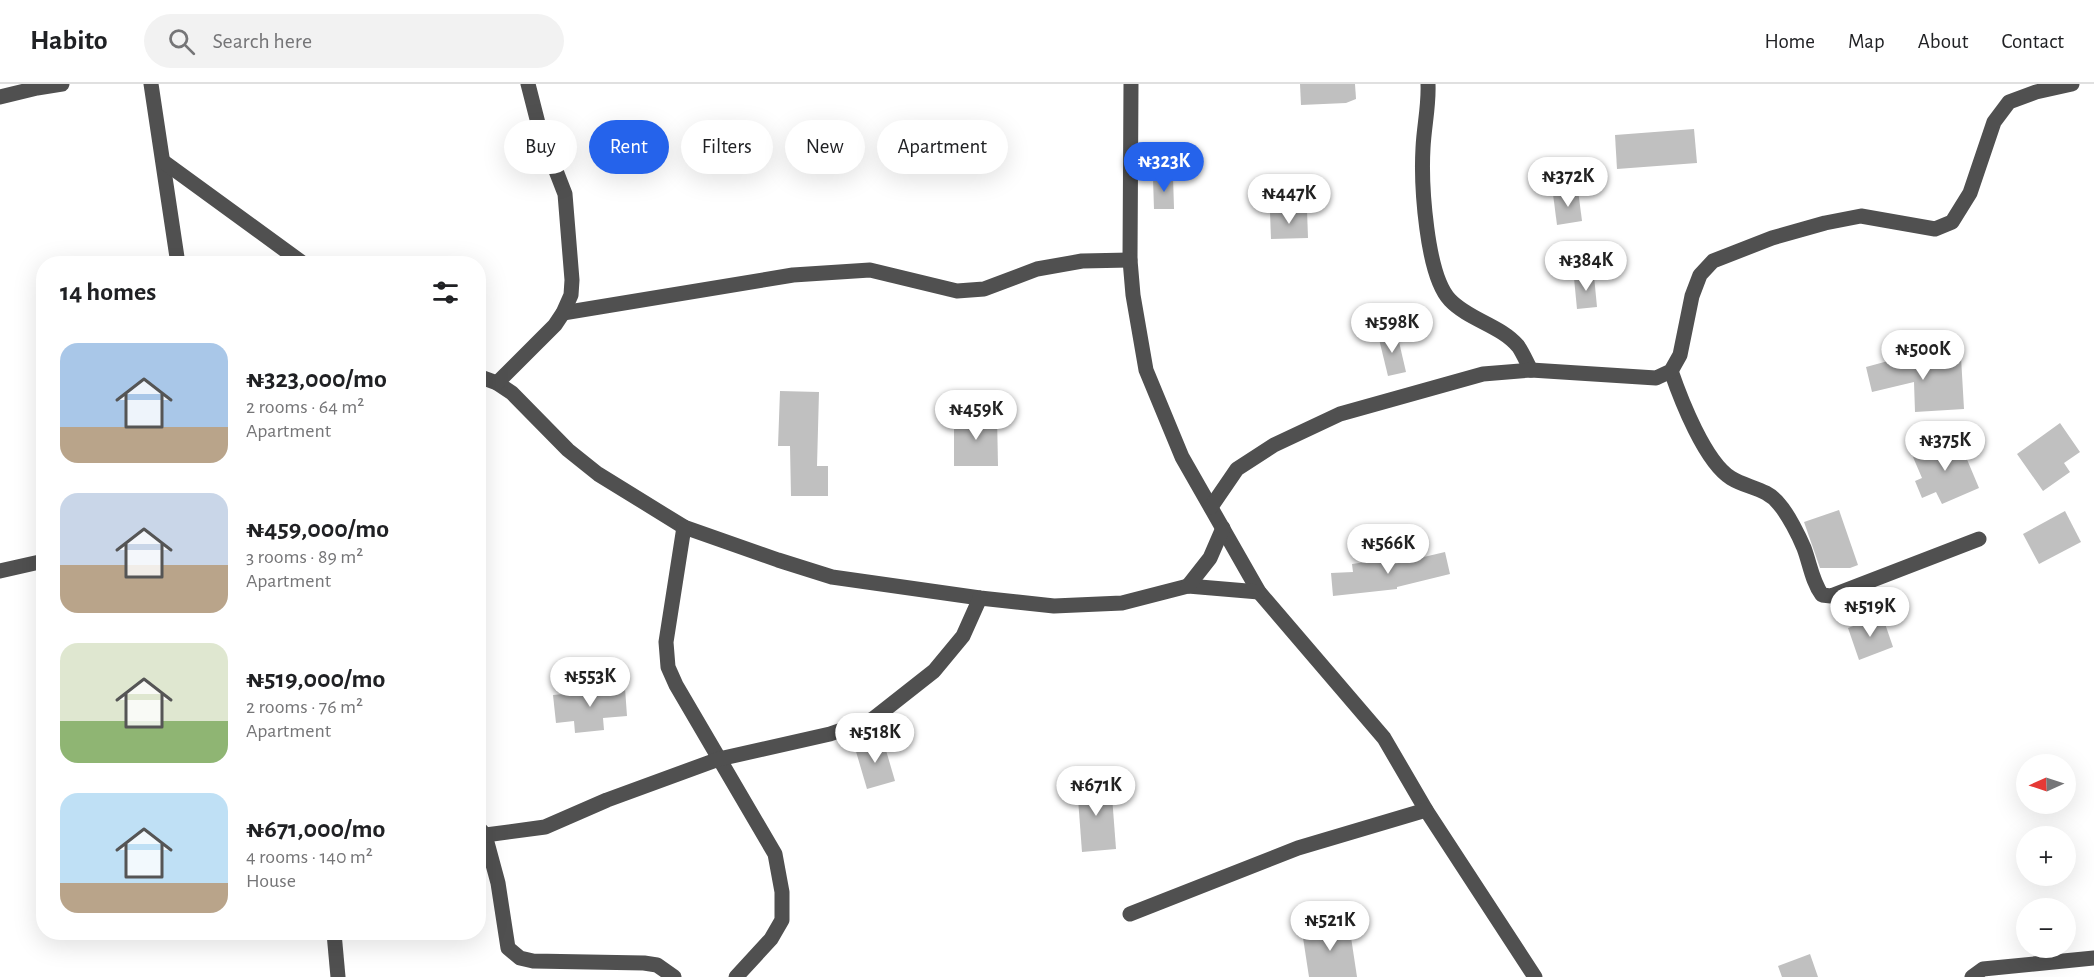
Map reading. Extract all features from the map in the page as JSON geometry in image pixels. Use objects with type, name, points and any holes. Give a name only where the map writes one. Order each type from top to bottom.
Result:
[{"type":"street","points":[[0,97],[37,86],[63,84]]},
{"type":"street","points":[[152,84],[177,256]]},
{"type":"street","points":[[497,383],[555,326],[571,295],[572,280],[565,194],[539,127],[528,84]]},
{"type":"street","points":[[1131,84],[1130,260],[1133,295],[1146,370],[1182,457],[1259,592],[1384,738],[1426,810],[1535,977]]},
{"type":"street","points":[[1428,84],[1429,102],[1423,148],[1425,220],[1436,276],[1449,299],[1471,317],[1506,336],[1518,347],[1531,370]]},
{"type":"street","points":[[1211,507],[1237,469],[1274,445],[1340,414],[1483,374],[1531,370],[1656,378],[1671,371],[1680,354],[1692,296],[1700,275],[1713,261],[1772,238],[1861,216],[1935,229],[1952,222],[1970,193],[1994,122],[2009,102],[2036,92],[2072,84]]},
{"type":"street","points":[[164,162],[293,256]]},
{"type":"street","points":[[563,313],[793,275],[870,270],[957,291],[984,289],[1037,269],[1082,261],[1130,260]]},
{"type":"street","points":[[1671,371],[1682,404],[1709,455],[1730,478],[1760,489],[1779,503],[1803,546],[1816,586],[1822,595],[1831,597],[1979,539]]},
{"type":"street","points":[[486,378],[512,393],[568,450],[598,474],[684,527],[832,577],[1054,606],[1122,603],[1188,586],[1259,592]]},
{"type":"street","points":[[684,527],[666,642],[668,667],[775,854],[782,891],[782,920],[771,939],[736,977]]},
{"type":"street","points":[[1188,586],[1210,558],[1223,528]]},
{"type":"street","points":[[0,571],[36,563]]},
{"type":"street","points":[[486,832],[545,827],[607,800],[719,759],[830,734],[873,719],[934,671],[963,636],[980,598]]},
{"type":"street","points":[[1130,914],[1298,848],[1426,810]]},
{"type":"street","points":[[486,847],[498,883],[508,948],[519,958],[533,961],[644,963],[657,965],[674,977]]},
{"type":"street","points":[[335,940],[338,977]]},
{"type":"street","points":[[1972,977],[1983,969],[2094,958]]},
{"type":"building","points":[[1300,84],[1355,84],[1356,99],[1346,103],[1301,105]]},
{"type":"building","points":[[1694,129],[1697,163],[1617,169],[1615,135]]},
{"type":"building","points":[[1173,177],[1174,209],[1154,209],[1153,178]]},
{"type":"building","points":[[1578,190],[1582,221],[1557,225],[1553,194]]},
{"type":"building","points":[[1307,210],[1308,238],[1271,239],[1270,212]]},
{"type":"building","points":[[1594,276],[1597,307],[1577,309],[1574,278]]},
{"type":"building","points":[[1396,329],[1406,372],[1388,376],[1379,339]]},
{"type":"building","points":[[1961,357],[1964,409],[1915,412],[1914,382],[1872,392],[1866,367],[1888,361]]},
{"type":"building","points":[[780,391],[819,392],[817,466],[828,466],[828,496],[791,496],[790,446],[778,446]]},
{"type":"building","points":[[997,416],[998,466],[954,466],[954,417]]},
{"type":"building","points":[[2060,423],[2080,452],[2064,463],[2070,472],[2043,491],[2017,454]]},
{"type":"building","points":[[1958,438],[1979,488],[1942,504],[1936,492],[1922,498],[1915,481],[1922,478],[1913,457]]},
{"type":"building","points":[[1839,510],[1858,565],[1850,568],[1820,568],[1804,522]]},
{"type":"building","points":[[2065,511],[2081,542],[2039,564],[2023,534]]},
{"type":"building","points":[[1445,552],[1450,574],[1397,587],[1397,589],[1333,596],[1331,573],[1353,572],[1352,564],[1393,558],[1394,564]]},
{"type":"building","points":[[1882,615],[1893,647],[1859,660],[1848,628]]},
{"type":"building","points":[[625,688],[627,716],[603,718],[604,730],[575,733],[574,721],[556,723],[553,695]]},
{"type":"building","points":[[883,740],[895,781],[867,789],[855,748]]},
{"type":"building","points":[[1111,783],[1116,849],[1082,852],[1077,785]]},
{"type":"building","points":[[1349,924],[1357,977],[1309,977],[1302,931]]},
{"type":"building","points":[[1810,954],[1818,977],[1782,977],[1778,966]]}]
